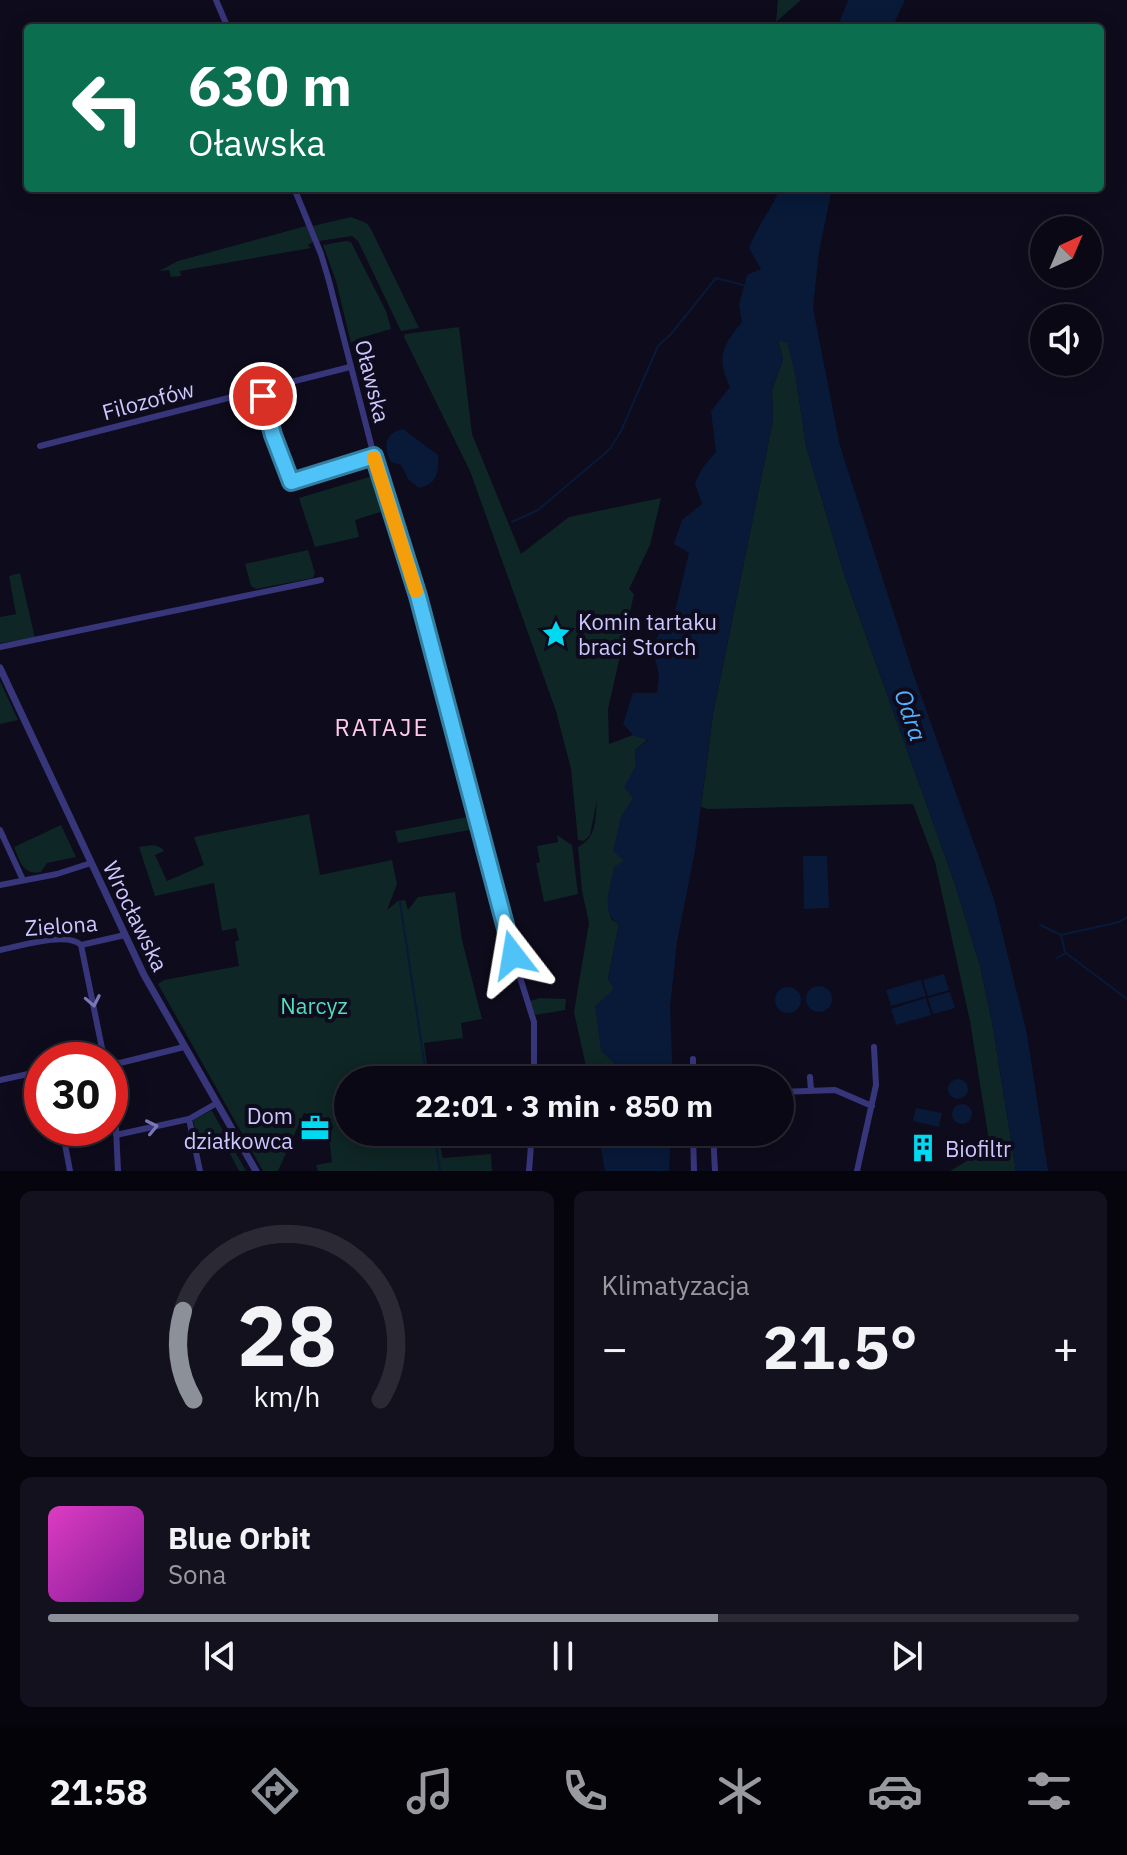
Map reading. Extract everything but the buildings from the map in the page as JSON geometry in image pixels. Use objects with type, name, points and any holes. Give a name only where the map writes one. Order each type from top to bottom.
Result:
[{"type":"street","points":[[216,0],[226,24]]},
{"type":"street","name":"Oławska","points":[[296,192],[321,254],[374,456],[418,596],[513,955],[534,1022],[534,1066]]},
{"type":"street","name":"Filozofów","points":[[40,446],[350,367]]},
{"type":"street","name":"Oławska","points":[[264,388],[263,396],[273,435],[291,482],[374,456]]},
{"type":"street","points":[[0,647],[321,580]]},
{"type":"street","name":"Wrocławska","points":[[0,668],[146,980],[256,1171]]},
{"type":"street","points":[[0,830],[23,880]]},
{"type":"street","points":[[0,885],[57,874],[91,863]]},
{"type":"street","name":"Zielona","points":[[0,950],[64,938],[76,940],[81,945],[125,935]]},
{"type":"street","points":[[81,945],[104,1042]]},
{"type":"street","points":[[128,1057],[184,1047]]},
{"type":"street","points":[[857,1171],[877,1081],[874,1047]]},
{"type":"street","points":[[693,1059],[693,1066]]},
{"type":"street","points":[[0,1080],[24,1075]]},
{"type":"street","points":[[810,1077],[811,1091]]},
{"type":"street","points":[[794,1092],[835,1090],[872,1106]]},
{"type":"street","points":[[128,1132],[189,1119],[217,1103]]},
{"type":"street","points":[[189,1119],[200,1171]]},
{"type":"street","points":[[65,1146],[70,1171]]},
{"type":"street","points":[[117,1146],[118,1171]]},
{"type":"street","points":[[529,1171],[531,1146]]},
{"type":"street","points":[[693,1146],[694,1171]]},
{"type":"street","points":[[714,1146],[715,1171]]},
{"type":"green space","points":[[778,0],[801,0],[776,22]]},
{"type":"green space","points":[[351,217],[370,227],[419,328],[401,331],[358,241],[352,236],[319,241],[313,226]]},
{"type":"green space","points":[[306,226],[313,242],[308,245],[311,248],[180,271],[181,276],[171,277],[169,270],[159,271],[178,261]]},
{"type":"green space","points":[[351,242],[386,311],[391,329],[351,343],[336,281],[323,245]]},
{"type":"green space","points":[[459,327],[472,434],[521,554],[569,517],[661,498],[650,545],[629,589],[634,594],[608,709],[609,744],[633,735],[648,739],[635,750],[636,766],[625,787],[634,798],[621,817],[624,861],[610,916],[619,924],[608,979],[615,989],[616,1066],[586,1066],[574,1012],[589,923],[578,847],[589,838],[592,833],[597,800],[590,835],[584,841],[578,840],[571,769],[556,711],[470,471],[405,334]]},
{"type":"green space","points":[[778,340],[788,342],[806,446],[845,577],[954,881],[980,966],[1016,1171],[950,1171],[990,1147],[970,1021],[935,862],[913,804],[701,807],[713,714],[773,420],[772,390],[783,359]]},
{"type":"green space","points":[[376,475],[387,510],[355,520],[359,537],[315,547],[299,498]]},
{"type":"green space","points":[[308,550],[315,573],[313,578],[256,589],[251,586],[245,564]]},
{"type":"green space","points":[[20,573],[35,638],[0,643],[0,617],[16,614],[9,576]]},
{"type":"green space","points":[[0,681],[18,720],[0,724]]},
{"type":"green space","name":"Narcyz","points":[[309,814],[320,875],[392,860],[397,884],[387,910],[398,901],[405,900],[408,910],[418,897],[455,892],[462,940],[482,1019],[461,1023],[463,1038],[424,1043],[427,1066],[334,1066],[334,1146],[440,1146],[443,1158],[491,1154],[492,1171],[318,1171],[316,1165],[332,1162],[329,1138],[333,1127],[329,1117],[304,1113],[278,1171],[263,1171],[158,984],[164,980],[239,966],[236,928],[222,931],[214,883],[155,896],[139,847],[149,845],[164,851],[155,855],[167,881],[204,865],[194,837]]},
{"type":"green space","points":[[472,816],[475,829],[398,843],[395,831]]},
{"type":"green space","points":[[61,825],[76,857],[47,863],[41,872],[26,870],[14,847]]},
{"type":"green space","points":[[557,835],[572,845],[578,894],[544,902],[536,863],[540,862],[537,846],[558,842]]},
{"type":"green space","points":[[540,998],[566,999],[565,1010],[535,1015],[530,1001]]},
{"type":"green space","points":[[210,1111],[246,1171],[239,1171],[222,1138],[199,1148],[193,1120]]},
{"type":"water","points":[[848,0],[905,0],[894,24],[839,24]]},
{"type":"water","name":"Odra","points":[[778,192],[831,192],[819,252],[813,308],[840,446],[914,676],[994,899],[1027,1034],[1048,1171],[1016,1171],[980,966],[954,881],[845,577],[806,446],[787,342],[778,341],[783,359],[772,390],[773,420],[713,714],[695,851],[677,942],[670,1007],[672,1066],[615,1066],[601,1051],[595,1006],[614,989],[608,980],[619,924],[609,913],[608,898],[614,867],[624,861],[613,851],[621,817],[633,798],[624,787],[636,766],[635,750],[648,740],[633,735],[623,724],[633,693],[657,693],[659,675],[652,646],[663,627],[672,623],[689,553],[674,544],[682,520],[702,504],[695,483],[716,452],[711,411],[730,387],[723,367],[723,352],[742,322],[739,305],[747,275],[761,269],[749,248]]},
{"type":"water","points":[[403,429],[438,455],[436,477],[430,484],[419,488],[408,479],[401,465],[391,462],[388,456],[386,446],[389,437]]},
{"type":"water","points":[[803,856],[827,856],[829,908],[804,909]]},
{"type":"water","points":[[944,974],[949,990],[928,996],[923,980]]},
{"type":"water","points":[[921,980],[926,996],[891,1006],[886,990]]},
{"type":"water","points":[[819,986],[829,989],[832,999],[829,1009],[819,1012],[809,1009],[806,999],[809,989]]},
{"type":"water","points":[[788,987],[797,991],[801,1000],[797,1009],[788,1013],[779,1009],[775,1000],[779,991]]},
{"type":"water","points":[[950,992],[955,1008],[933,1014],[928,998]]},
{"type":"water","points":[[926,998],[931,1015],[896,1025],[891,1009]]},
{"type":"water","points":[[958,1079],[965,1082],[968,1089],[965,1096],[958,1099],[951,1096],[948,1089],[951,1082]]},
{"type":"water","points":[[962,1104],[969,1107],[972,1114],[969,1121],[962,1124],[955,1121],[952,1114],[955,1107]]},
{"type":"water","points":[[916,1108],[942,1113],[939,1127],[913,1121]]},
{"type":"water","points":[[601,1146],[670,1146],[669,1171],[605,1171]]},
{"type":"waterway","points":[[512,522],[538,510],[610,449],[658,346],[716,278],[743,285]]},
{"type":"waterway","points":[[400,902],[425,1066]]},
{"type":"waterway","points":[[1040,925],[1061,935],[1119,922],[1127,917]]},
{"type":"waterway","points":[[1061,935],[1065,952]]},
{"type":"waterway","points":[[1057,958],[1066,953],[1127,999]]},
{"type":"waterway","points":[[436,1146],[440,1171]]},
{"type":"slow traffic","points":[[374,458],[416,591]]},
{"type":"place","name":"Komin tartaku braci Storch","points":[[556,634]]},
{"type":"place","name":"Dom działkowca","points":[[315,1128]]},
{"type":"place","name":"Biofiltr","points":[[923,1148]]},
{"type":"district","name":"RATAJE","points":[[382,727]]},
{"type":"route","points":[[263,396],[273,435],[291,482],[374,456],[418,596],[513,955]]}]
